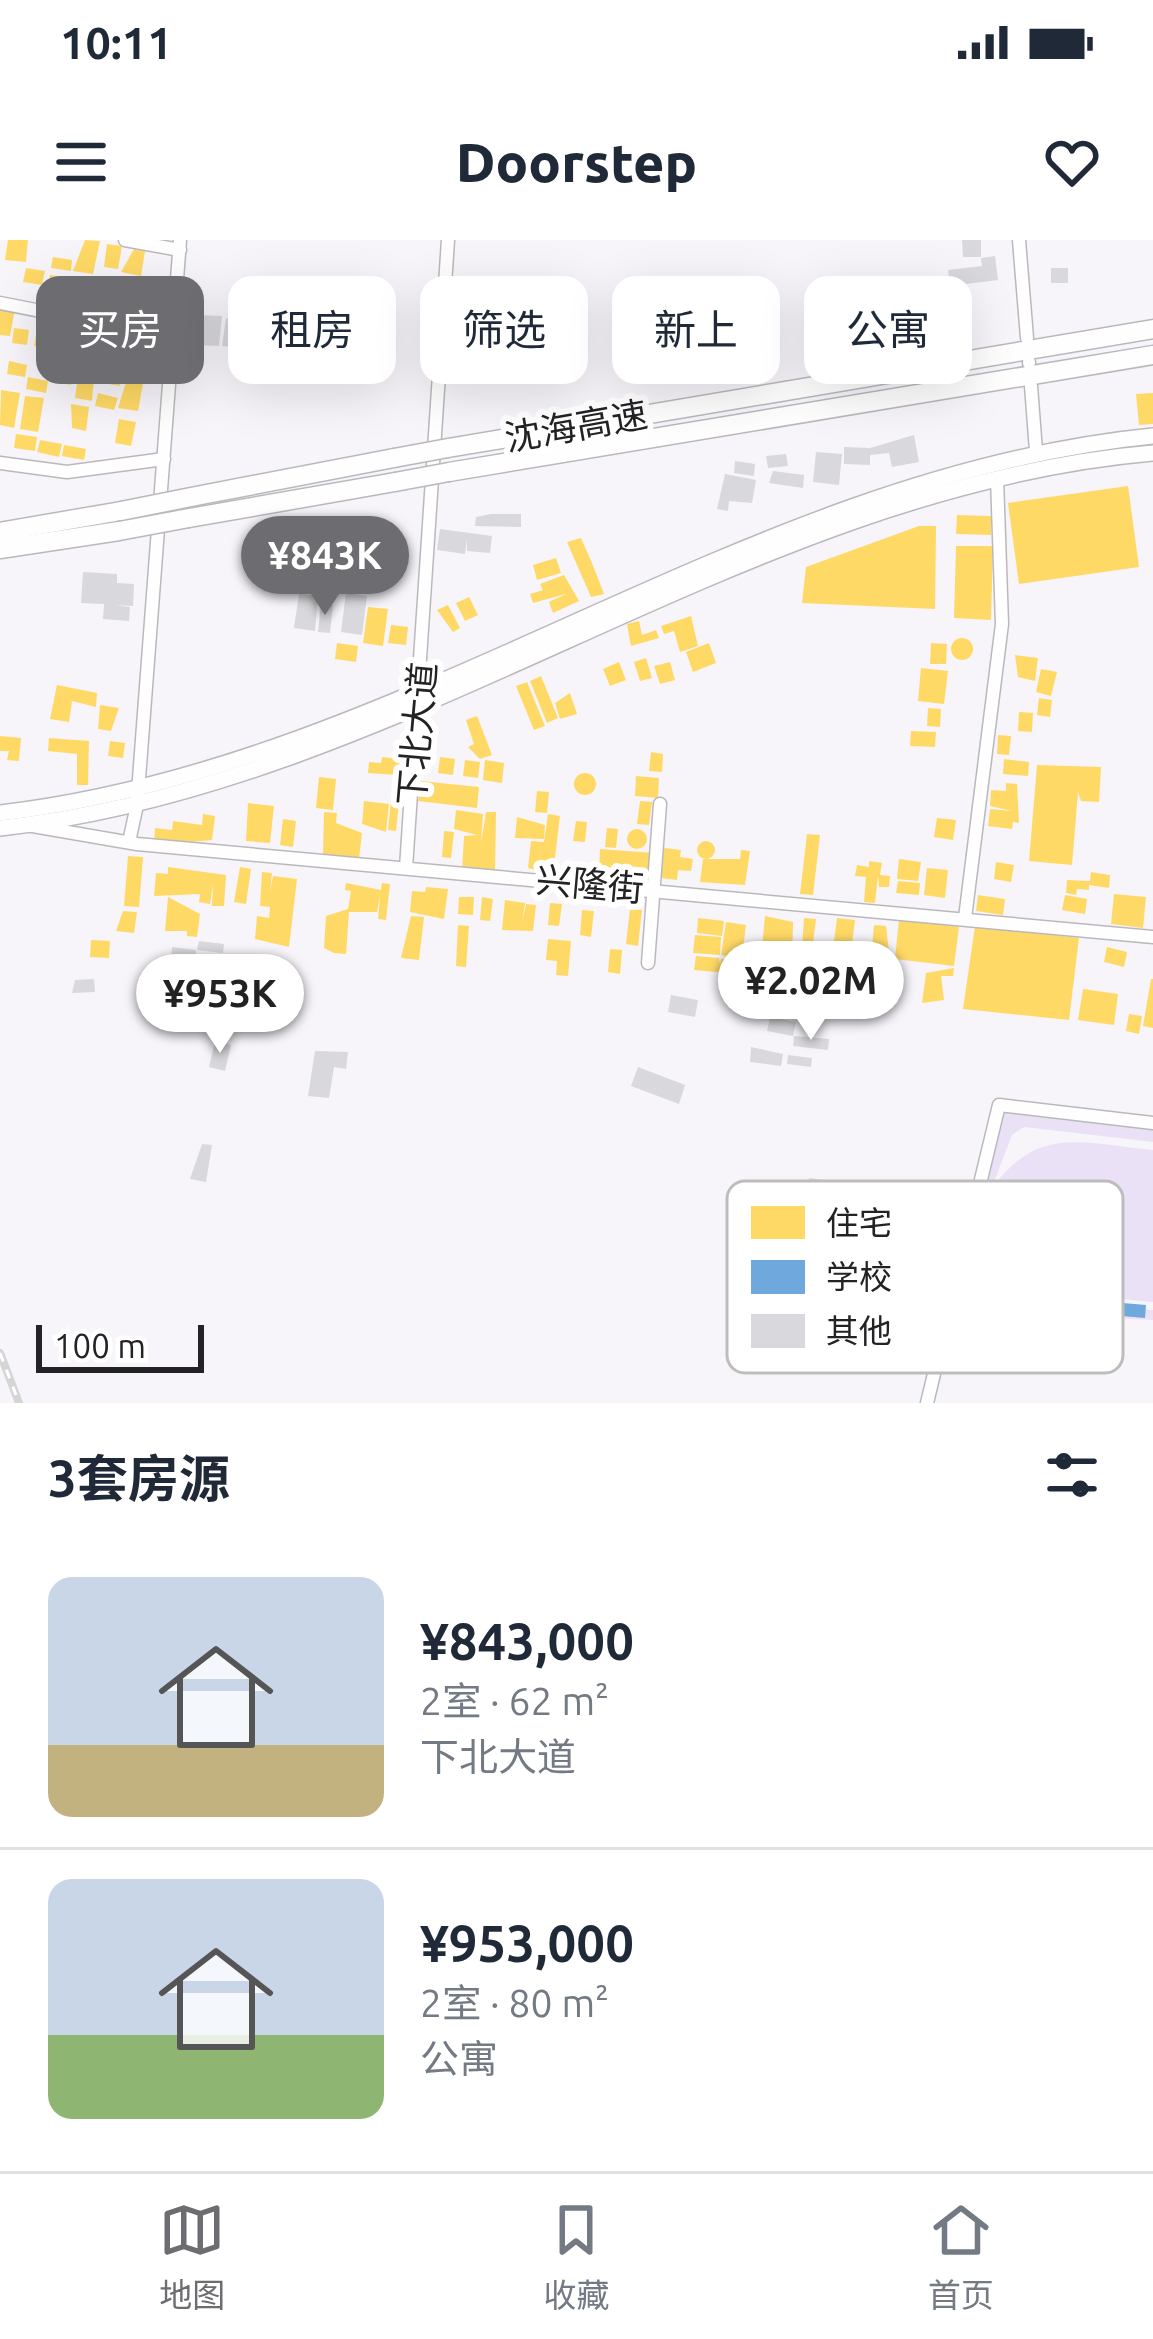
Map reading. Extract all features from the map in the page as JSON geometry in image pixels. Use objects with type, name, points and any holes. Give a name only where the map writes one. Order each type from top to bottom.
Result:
[{"type":"highway","name":"沈海高速","points":[[0,549],[120,521],[191,497],[394,458],[1153,329]]},
{"type":"highway","name":"沈海高速","points":[[0,532],[189,518],[1153,355]]},
{"type":"main road","points":[[0,828],[310,752],[421,695],[891,491],[1036,452],[1153,436]]},
{"type":"main road","points":[[421,695],[818,536],[998,478],[1153,454]]},
{"type":"main road","points":[[0,813],[138,797]]},
{"type":"street","points":[[124,240],[180,245],[178,276]]},
{"type":"street","name":"下北大道","points":[[406,868],[448,240]]},
{"type":"street","points":[[1019,240],[1027,338]]},
{"type":"street","points":[[0,303],[36,310]]},
{"type":"street","points":[[129,842],[138,797],[170,384]]},
{"type":"street","points":[[1030,386],[1036,452]]},
{"type":"street","points":[[0,463],[67,472],[164,460]]},
{"type":"street","points":[[964,918],[1002,624],[998,478]]},
{"type":"street","points":[[648,963],[659,804]]},
{"type":"street","name":"兴隆街","points":[[27,825],[129,842],[1153,937]]},
{"type":"street","points":[[980,1181],[999,1105],[1153,1124]]},
{"type":"street","points":[[926,1403],[933,1373]]},
{"type":"shaded area","points":[[1005,1108],[1153,1128],[1153,1142],[1024,1127],[1012,1135],[994,1181],[985,1181]]},
{"type":"shaded area","points":[[1062,1143],[1153,1150],[1153,1302],[1123,1299],[1123,1181],[998,1181],[1008,1169],[1025,1155]]},
{"type":"shaded area","points":[[1123,1308],[1153,1310],[1153,1320],[1123,1319]]},
{"type":"building: 住宅","points":[[8,240],[28,240],[26,262],[5,260]]},
{"type":"building: 住宅","points":[[85,240],[100,241],[93,274],[73,271]]},
{"type":"building: 住宅","points":[[107,244],[122,246],[118,269],[104,267]]},
{"type":"building: 住宅","points":[[134,249],[145,251],[141,276],[121,272]]},
{"type":"building: 住宅","points":[[53,257],[72,260],[71,271],[51,268]]},
{"type":"building: 住宅","points":[[26,268],[45,271],[44,276],[36,276],[36,284],[23,282]]},
{"type":"building: 住宅","points":[[0,306],[15,309],[10,336],[0,335]]},
{"type":"building: 住宅","points":[[14,328],[29,330],[27,345],[12,343]]},
{"type":"building: 住宅","points":[[9,361],[27,365],[25,377],[7,374]]},
{"type":"building: 住宅","points":[[28,377],[36,379],[36,384],[48,384],[46,393],[26,389]]},
{"type":"building: 住宅","points":[[77,384],[93,384],[92,401],[75,398]]},
{"type":"building: 住宅","points":[[126,384],[143,384],[138,411],[118,408]]},
{"type":"building: 住宅","points":[[1,390],[20,393],[14,428],[0,425]]},
{"type":"building: 住宅","points":[[98,393],[118,398],[114,410],[95,406]]},
{"type":"building: 住宅","points":[[1153,393],[1153,424],[1139,425],[1136,394]]},
{"type":"building: 住宅","points":[[25,396],[44,398],[38,432],[20,429]]},
{"type":"building: 住宅","points":[[71,404],[89,407],[86,431],[72,428]]},
{"type":"building: 住宅","points":[[119,419],[136,422],[131,446],[115,443]]},
{"type":"building: 住宅","points":[[16,434],[37,437],[35,451],[14,448]]},
{"type":"building: 住宅","points":[[40,440],[62,444],[59,457],[37,452]]},
{"type":"building: 住宅","points":[[64,445],[86,449],[84,460],[62,456]]},
{"type":"building: 住宅","points":[[1128,486],[1139,567],[1019,584],[1008,503]]},
{"type":"building: 住宅","points":[[957,515],[991,516],[991,535],[956,534]]},
{"type":"building: 住宅","points":[[919,526],[936,526],[935,609],[802,603],[806,567]]},
{"type":"building: 住宅","points":[[581,538],[604,594],[591,597],[567,542]]},
{"type":"building: 住宅","points":[[956,546],[993,546],[991,620],[954,618]]},
{"type":"building: 住宅","points":[[556,558],[561,573],[537,580],[533,565]]},
{"type":"building: 住宅","points":[[564,575],[579,601],[553,613],[549,602],[566,594],[533,603],[530,594],[543,590],[540,584]]},
{"type":"building: 住宅","points":[[469,597],[478,615],[465,621],[456,603]]},
{"type":"building: 住宅","points":[[448,605],[460,628],[453,632],[437,610]]},
{"type":"building: 住宅","points":[[368,607],[388,609],[383,646],[363,643]]},
{"type":"building: 住宅","points":[[691,616],[698,646],[680,652],[674,631],[664,634],[661,626]]},
{"type":"building: 住宅","points":[[639,621],[642,635],[656,630],[659,638],[631,646],[627,624]]},
{"type":"building: 住宅","points":[[391,625],[408,627],[406,645],[388,643]]},
{"type":"building: 住宅","points":[[962,638],[973,649],[962,660],[951,649]]},
{"type":"building: 住宅","points":[[337,643],[358,646],[356,662],[335,659]]},
{"type":"building: 住宅","points":[[709,643],[716,663],[693,672],[686,652]]},
{"type":"building: 住宅","points":[[931,643],[947,644],[946,664],[930,664]]},
{"type":"building: 住宅","points":[[1015,655],[1038,658],[1035,681],[1018,677]]},
{"type":"building: 住宅","points":[[646,658],[652,678],[640,681],[634,662]]},
{"type":"building: 住宅","points":[[619,662],[626,680],[610,686],[603,669]]},
{"type":"building: 住宅","points":[[670,662],[675,680],[660,684],[654,666]]},
{"type":"building: 住宅","points":[[921,668],[948,671],[944,704],[918,701]]},
{"type":"building: 住宅","points":[[1041,669],[1057,672],[1051,696],[1036,692]]},
{"type":"building: 住宅","points":[[541,676],[558,718],[547,723],[530,681]]},
{"type":"building: 住宅","points":[[527,682],[545,726],[534,730],[516,686]]},
{"type":"building: 住宅","points":[[57,685],[97,693],[96,707],[72,701],[69,722],[50,719]]},
{"type":"building: 住宅","points":[[570,693],[577,714],[560,719],[555,703]]},
{"type":"building: 住宅","points":[[1039,698],[1052,700],[1050,717],[1037,715]]},
{"type":"building: 住宅","points":[[100,705],[119,708],[111,731],[98,729]]},
{"type":"building: 住宅","points":[[928,708],[941,709],[940,727],[927,726]]},
{"type":"building: 住宅","points":[[1019,712],[1033,713],[1032,732],[1018,731]]},
{"type":"building: 住宅","points":[[477,716],[492,755],[480,759],[468,747],[474,744],[466,720]]},
{"type":"building: 住宅","points":[[911,731],[936,732],[935,747],[910,746]]},
{"type":"building: 住宅","points":[[998,735],[1011,736],[1009,755],[997,754]]},
{"type":"building: 住宅","points":[[0,736],[21,738],[19,761],[7,760],[9,751],[0,751]]},
{"type":"building: 住宅","points":[[49,738],[89,741],[88,785],[77,785],[77,754],[48,751]]},
{"type":"building: 住宅","points":[[110,741],[125,743],[123,758],[108,756]]},
{"type":"building: 住宅","points":[[651,752],[663,754],[662,772],[649,771]]},
{"type":"building: 住宅","points":[[382,757],[400,759],[398,775],[368,773],[369,762],[381,763]]},
{"type":"building: 住宅","points":[[440,757],[455,759],[453,775],[438,773]]},
{"type":"building: 住宅","points":[[1004,759],[1029,762],[1028,776],[1003,774]]},
{"type":"building: 住宅","points":[[465,760],[480,762],[478,778],[463,776]]},
{"type":"building: 住宅","points":[[485,760],[504,763],[502,783],[483,780]]},
{"type":"building: 住宅","points":[[1037,765],[1101,767],[1099,802],[1081,801],[1078,792],[1072,865],[1029,861]]},
{"type":"building: 住宅","points":[[585,773],[596,784],[585,795],[574,784]]},
{"type":"building: 住宅","points":[[636,776],[659,778],[658,798],[635,796]]},
{"type":"building: 住宅","points":[[319,777],[336,779],[333,810],[316,808]]},
{"type":"building: 住宅","points":[[421,781],[479,787],[477,808],[418,801]]},
{"type":"building: 住宅","points":[[1006,783],[1017,784],[1019,823],[1013,822],[1012,829],[988,826],[990,809],[1012,811],[990,806],[991,790],[1006,791]]},
{"type":"building: 住宅","points":[[537,791],[549,792],[547,813],[535,812]]},
{"type":"building: 住宅","points":[[391,800],[399,801],[396,831],[388,830]]},
{"type":"building: 住宅","points":[[364,801],[389,804],[386,832],[362,824]]},
{"type":"building: 住宅","points":[[640,801],[652,802],[649,825],[637,824]]},
{"type":"building: 住宅","points":[[248,803],[274,806],[270,843],[246,841]]},
{"type":"building: 住宅","points":[[456,810],[483,814],[481,843],[486,812],[496,812],[495,873],[462,870],[464,836],[477,835],[454,829]]},
{"type":"building: 住宅","points":[[324,812],[337,813],[336,823],[362,833],[359,859],[323,854]]},
{"type":"building: 住宅","points":[[203,814],[215,816],[212,840],[154,845],[155,828],[172,830],[173,821],[202,825]]},
{"type":"building: 住宅","points":[[548,814],[560,816],[553,874],[528,868],[531,841],[544,842]]},
{"type":"building: 住宅","points":[[517,817],[545,825],[544,839],[515,838]]},
{"type":"building: 住宅","points":[[937,818],[956,820],[953,840],[934,837]]},
{"type":"building: 住宅","points":[[283,819],[296,821],[293,847],[280,845]]},
{"type":"building: 住宅","points":[[576,821],[587,822],[585,842],[573,841]]},
{"type":"building: 住宅","points":[[607,828],[618,829],[616,848],[605,847]]},
{"type":"building: 住宅","points":[[637,829],[647,839],[637,849],[627,839]]},
{"type":"building: 住宅","points":[[444,831],[454,832],[451,858],[442,857]]},
{"type":"building: 住宅","points":[[807,834],[820,835],[813,895],[800,894]]},
{"type":"building: 住宅","points":[[706,841],[715,850],[706,859],[697,850]]},
{"type":"building: 住宅","points":[[664,848],[681,850],[680,857],[693,859],[691,871],[678,870],[677,880],[661,878]]},
{"type":"building: 住宅","points":[[600,849],[654,853],[652,876],[599,874]]},
{"type":"building: 住宅","points":[[741,850],[750,851],[745,885],[700,882],[703,859],[740,859]]},
{"type":"building: 住宅","points":[[128,856],[143,857],[139,907],[124,906]]},
{"type":"building: 住宅","points":[[899,859],[921,862],[918,881],[897,879]]},
{"type":"building: 住宅","points":[[869,861],[882,863],[880,875],[890,876],[889,887],[879,887],[878,876],[875,903],[864,902],[866,877],[855,876],[857,865],[869,867]]},
{"type":"building: 住宅","points":[[996,862],[1014,865],[1011,882],[994,879]]},
{"type":"building: 住宅","points":[[168,867],[226,875],[224,906],[212,906],[213,884],[210,904],[199,902],[200,894],[154,896],[156,873],[168,874]]},
{"type":"building: 住宅","points":[[240,867],[251,869],[246,904],[234,902]]},
{"type":"building: 住宅","points":[[927,868],[948,870],[945,898],[924,895]]},
{"type":"building: 住宅","points":[[262,872],[272,873],[270,892],[273,876],[297,879],[289,947],[255,939],[257,916],[269,918],[270,907],[260,906]]},
{"type":"building: 住宅","points":[[1091,872],[1110,875],[1109,888],[1089,885],[1089,890],[1077,889],[1076,895],[1066,893],[1067,880],[1090,881]]},
{"type":"building: 住宅","points":[[898,881],[920,883],[919,895],[896,893]]},
{"type":"building: 住宅","points":[[346,883],[381,890],[382,883],[390,884],[386,920],[378,919],[380,896],[377,912],[349,912],[346,954],[334,953],[324,948],[326,916],[348,909],[351,891],[345,890]]},
{"type":"building: 住宅","points":[[426,887],[448,889],[444,919],[410,912],[412,891],[425,892]]},
{"type":"building: 住宅","points":[[1114,894],[1146,897],[1143,928],[1111,924]]},
{"type":"building: 住宅","points":[[978,895],[1005,899],[1003,915],[976,911]]},
{"type":"building: 住宅","points":[[1065,895],[1087,899],[1085,914],[1062,910]]},
{"type":"building: 住宅","points":[[168,897],[200,914],[197,937],[187,936],[187,931],[165,931]]},
{"type":"building: 住宅","points":[[459,897],[474,897],[473,915],[458,914]]},
{"type":"building: 住宅","points":[[482,897],[493,899],[490,921],[480,920]]},
{"type":"building: 住宅","points":[[505,900],[525,903],[522,923],[526,904],[536,905],[533,931],[502,930]]},
{"type":"building: 住宅","points":[[550,903],[562,904],[559,926],[548,925]]},
{"type":"building: 住宅","points":[[630,909],[642,910],[638,946],[626,944]]},
{"type":"building: 住宅","points":[[582,910],[594,911],[591,937],[580,935]]},
{"type":"building: 住宅","points":[[123,911],[137,912],[134,933],[116,931]]},
{"type":"building: 住宅","points":[[411,916],[424,917],[419,960],[401,958]]},
{"type":"building: 住宅","points":[[765,916],[793,922],[792,959],[780,958],[781,947],[762,948]]},
{"type":"building: 住宅","points":[[698,918],[724,921],[722,936],[697,933]]},
{"type":"building: 住宅","points":[[804,918],[816,919],[813,943],[826,945],[823,965],[801,963]]},
{"type":"building: 住宅","points":[[837,918],[855,920],[852,944],[834,941]]},
{"type":"building: 住宅","points":[[899,919],[959,927],[954,966],[895,959]]},
{"type":"building: 住宅","points":[[726,922],[746,925],[742,958],[721,955]]},
{"type":"building: 住宅","points":[[458,925],[469,926],[466,967],[456,966]]},
{"type":"building: 住宅","points":[[874,925],[886,926],[890,961],[872,961],[871,973],[858,971],[860,955],[883,951],[872,948]]},
{"type":"building: 住宅","points":[[975,926],[1079,938],[1069,1020],[963,1009]]},
{"type":"building: 住宅","points":[[695,935],[721,937],[720,955],[693,953]]},
{"type":"building: 住宅","points":[[548,939],[571,941],[568,976],[556,975],[557,961],[546,960]]},
{"type":"building: 住宅","points":[[91,940],[110,941],[109,958],[90,957]]},
{"type":"building: 住宅","points":[[1107,947],[1127,952],[1124,967],[1104,962]]},
{"type":"building: 住宅","points":[[610,949],[622,950],[620,974],[608,972]]},
{"type":"building: 住宅","points":[[759,950],[781,959],[778,988],[766,986],[767,968],[758,967]]},
{"type":"building: 住宅","points":[[696,956],[719,958],[720,964],[721,959],[749,961],[747,975],[694,970]]},
{"type":"building: 住宅","points":[[954,968],[953,976],[941,976],[944,1000],[922,1003],[926,973]]},
{"type":"building: 住宅","points":[[1153,979],[1153,1028],[1143,1026]]},
{"type":"building: 住宅","points":[[1083,989],[1118,994],[1114,1025],[1078,1020]]},
{"type":"building: 住宅","points":[[1129,1014],[1142,1016],[1139,1034],[1126,1031]]},
{"type":"building: 学校","points":[[1123,1303],[1146,1305],[1145,1318],[1123,1316]]},
{"type":"building: 其他","points":[[962,240],[981,240],[981,257],[963,257]]},
{"type":"building: 其他","points":[[995,256],[998,280],[972,283],[972,276],[949,276],[948,270],[982,266],[981,258]]},
{"type":"building: 其他","points":[[1051,268],[1068,268],[1068,283],[1051,283]]},
{"type":"building: 其他","points":[[204,315],[222,316],[219,346],[204,345]]},
{"type":"building: 其他","points":[[226,318],[228,318],[228,347],[222,346]]},
{"type":"building: 其他","points":[[914,435],[919,462],[892,467],[889,453],[870,455],[870,465],[844,464],[844,447],[870,448]]},
{"type":"building: 其他","points":[[816,452],[842,454],[839,485],[813,482]]},
{"type":"building: 其他","points":[[786,454],[788,466],[768,468],[766,456]]},
{"type":"building: 其他","points":[[735,461],[755,464],[754,476],[734,473]]},
{"type":"building: 其他","points":[[773,471],[804,475],[803,488],[769,483]]},
{"type":"building: 其他","points":[[725,474],[756,480],[752,503],[729,501],[728,511],[717,509]]},
{"type":"building: 其他","points":[[521,514],[521,527],[475,526],[476,517]]},
{"type":"building: 其他","points":[[440,529],[492,536],[490,553],[467,551],[467,539],[465,554],[437,550]]},
{"type":"building: 其他","points":[[83,572],[117,574],[117,583],[134,584],[133,606],[115,605],[130,607],[129,621],[103,619],[104,604],[81,603]]},
{"type":"building: 其他","points":[[346,593],[367,596],[362,635],[341,632]]},
{"type":"building: 其他","points":[[299,594],[318,596],[315,631],[294,628]]},
{"type":"building: 其他","points":[[321,603],[333,605],[330,633],[318,632]]},
{"type":"building: 其他","points":[[199,941],[224,944],[223,953],[197,950]]},
{"type":"building: 其他","points":[[172,947],[196,950],[195,963],[171,960]]},
{"type":"building: 其他","points":[[94,979],[95,992],[72,993],[75,980]]},
{"type":"building: 其他","points":[[671,995],[698,1000],[695,1017],[668,1012]]},
{"type":"building: 其他","points":[[217,997],[231,998],[227,1038],[212,1037]]},
{"type":"building: 其他","points":[[770,1017],[796,1022],[793,1036],[767,1031]]},
{"type":"building: 其他","points":[[794,1036],[829,1039],[828,1050],[793,1046]]},
{"type":"building: 其他","points":[[215,1041],[231,1045],[225,1071],[209,1067]]},
{"type":"building: 其他","points":[[751,1047],[783,1054],[781,1066],[750,1062]]},
{"type":"building: 其他","points":[[315,1051],[348,1052],[346,1069],[334,1067],[329,1098],[308,1096]]},
{"type":"building: 其他","points":[[788,1055],[812,1058],[811,1067],[787,1064]]},
{"type":"building: 其他","points":[[638,1067],[685,1085],[679,1104],[631,1086]]},
{"type":"building: 其他","points":[[202,1144],[212,1145],[206,1182],[190,1179]]},
{"type":"railway","points":[[0,1353],[19,1403]]}]
